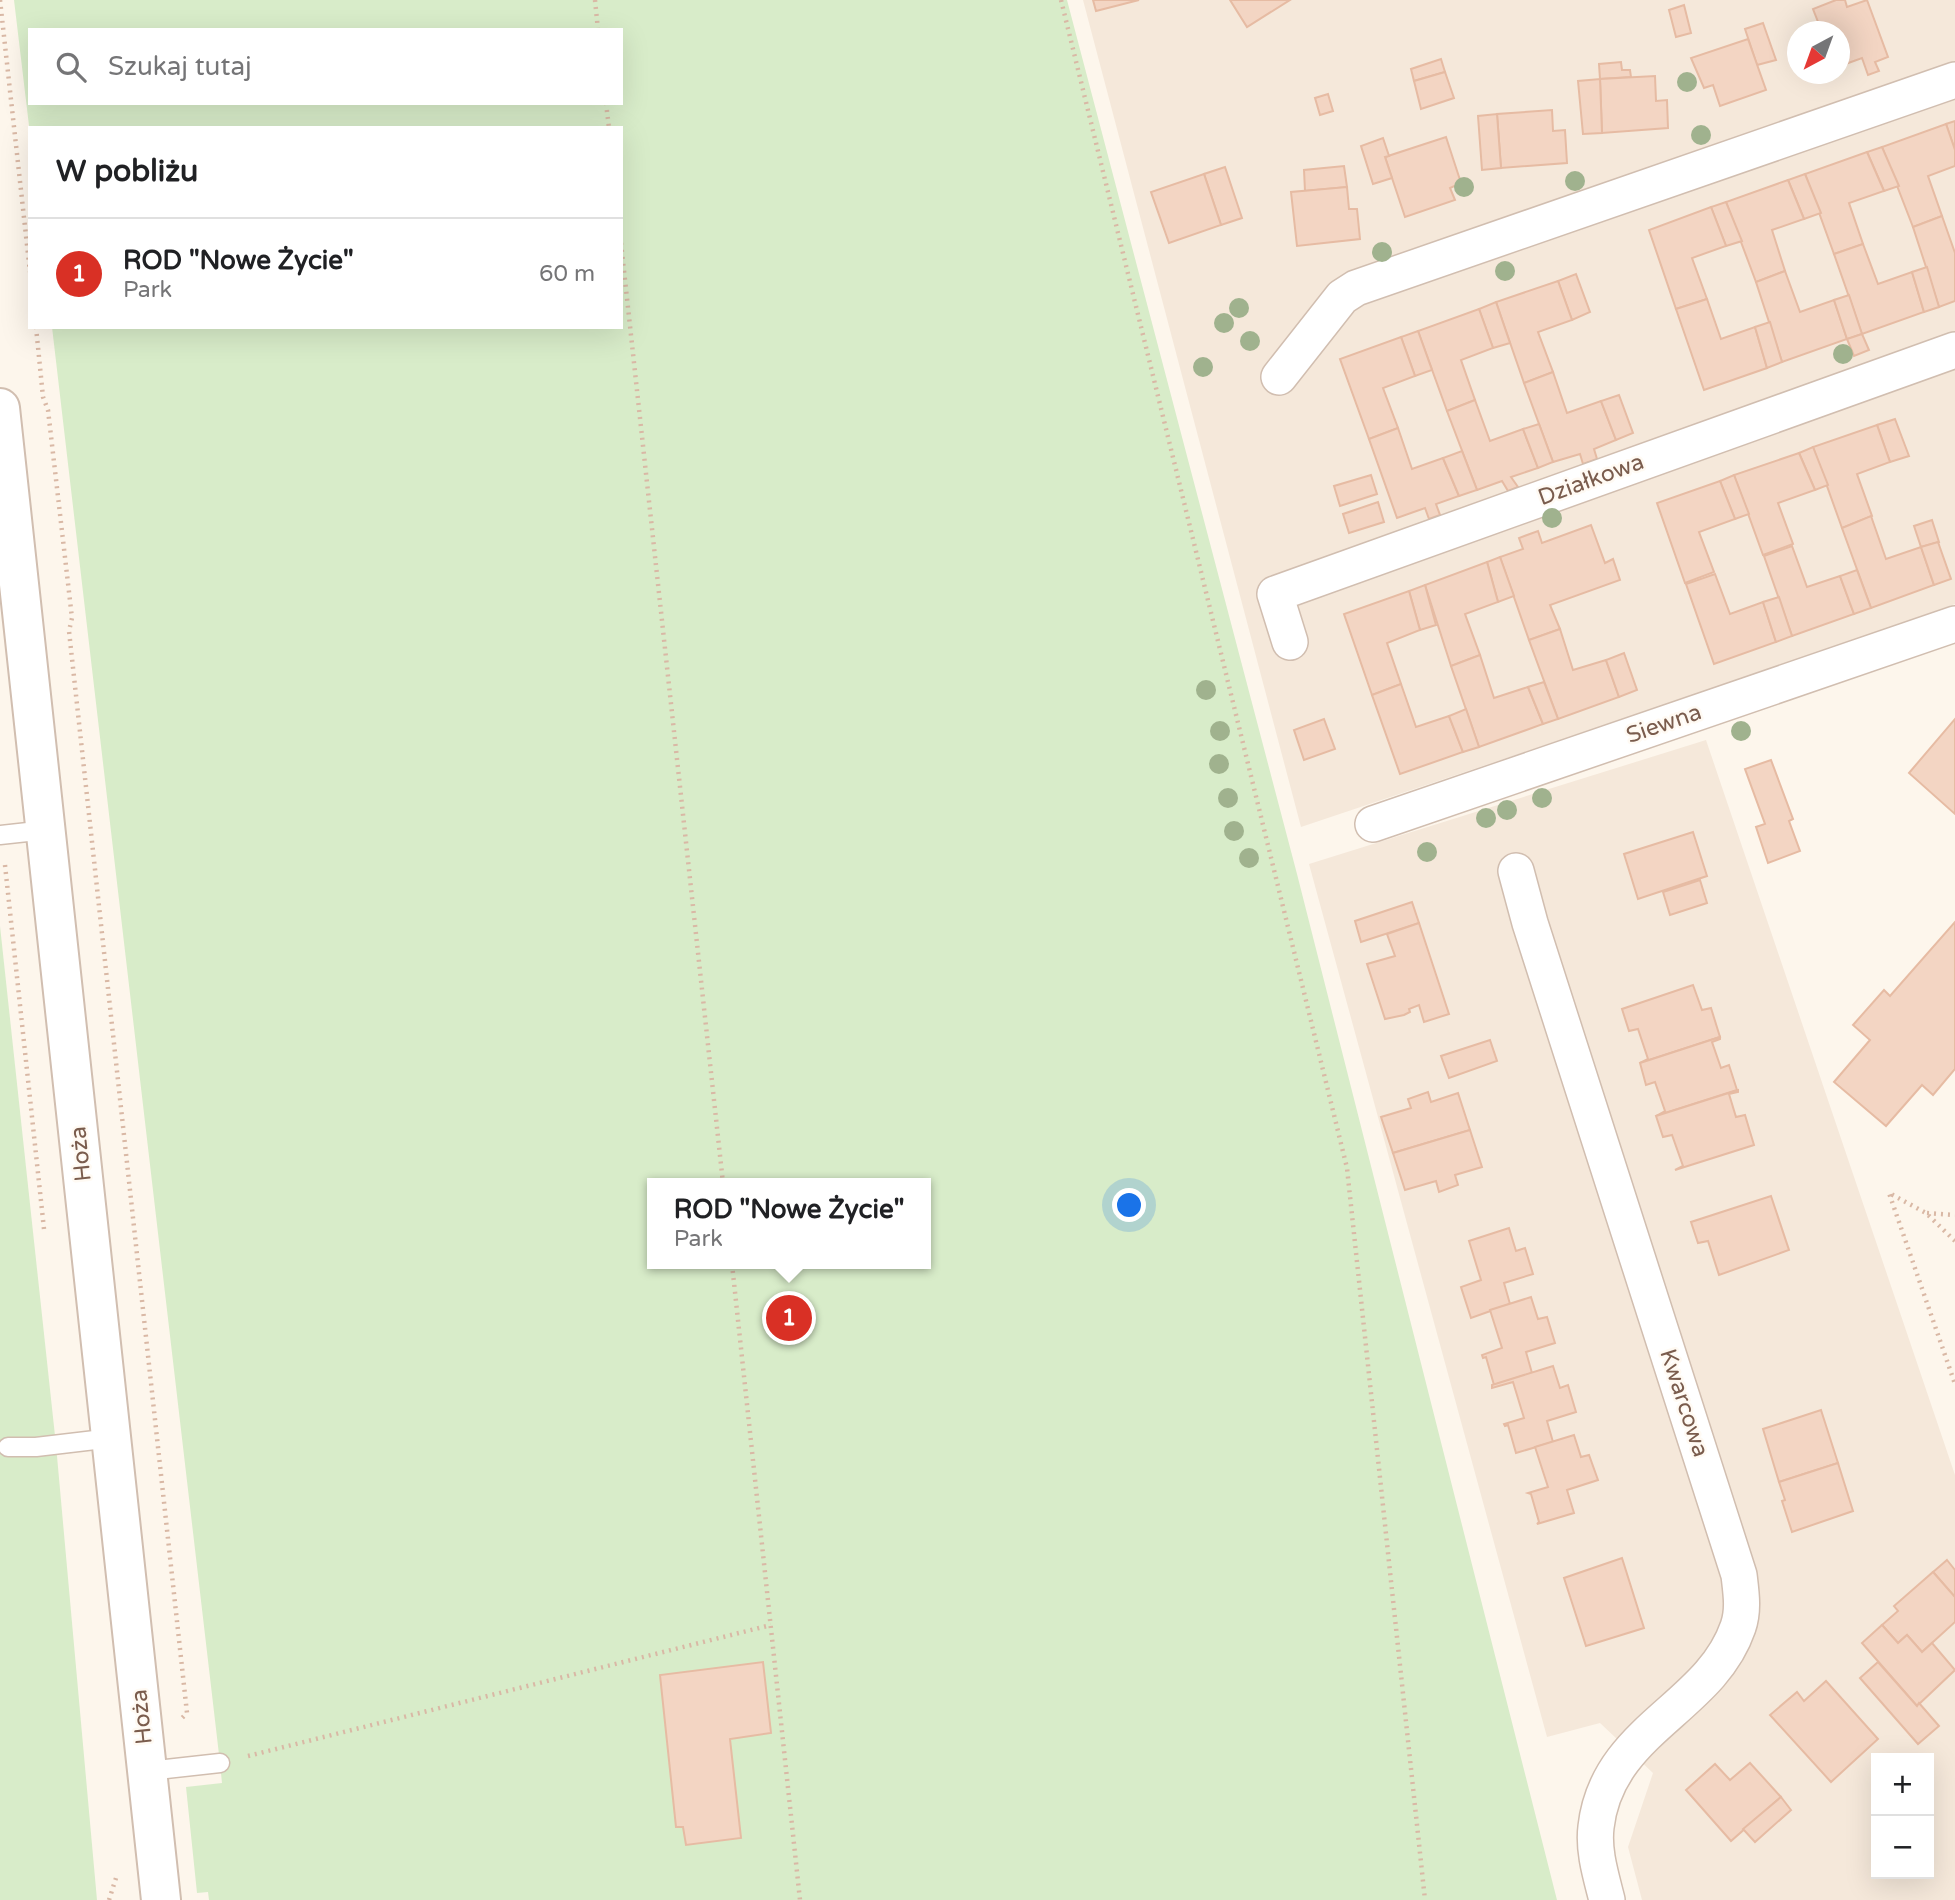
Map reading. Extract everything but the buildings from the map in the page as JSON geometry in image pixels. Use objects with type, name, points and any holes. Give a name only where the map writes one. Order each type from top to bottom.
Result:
[{"type":"street","points":[[1279,377],[1342,297],[1356,288],[1955,80]]},
{"type":"street","name":"Działkowa","points":[[1290,642],[1275,594],[1955,350]]},
{"type":"street","name":"Hoża","points":[[0,408],[161,1900]]},
{"type":"street","name":"Siewna","points":[[1373,824],[1955,624]]},
{"type":"street","name":"Kwarcowa","points":[[1516,871],[1538,949],[1739,1575],[1742,1604],[1739,1626],[1726,1654],[1709,1675],[1629,1751],[1606,1787],[1596,1827],[1596,1855],[1607,1900]]},
{"type":"lane","points":[[0,835],[46,830]]},
{"type":"lane","points":[[8,1447],[36,1447],[112,1438]]},
{"type":"lane","points":[[148,1771],[220,1763]]},
{"type":"path","points":[[0,0],[28,254]]},
{"type":"path","points":[[595,0],[598,28]]},
{"type":"path","points":[[1061,0],[1347,1168],[1425,1900]]},
{"type":"path","points":[[606,105],[609,126]]},
{"type":"path","points":[[623,261],[722,1178]]},
{"type":"path","points":[[1955,1241],[1926,1213],[1889,1192],[1955,1384]]},
{"type":"path","points":[[1926,1213],[1955,1215]]},
{"type":"path","points":[[733,1269],[800,1900]]},
{"type":"path","points":[[220,1763],[771,1625]]},
{"type":"path","points":[[109,1900],[116,1877]]},
{"type":"shaded area","points":[[1083,0],[1955,0],[1955,604],[1781,666],[1301,827]]},
{"type":"shaded area","points":[[1706,740],[1955,1475],[1955,1900],[1642,1900],[1628,1847],[1653,1773],[1600,1723],[1547,1737],[1309,864]]},
{"type":"green space","points":[[14,0],[1067,0],[1297,874],[1557,1900],[209,1900],[208,1892],[197,1893],[186,1787],[222,1783],[52,329],[623,329],[623,126],[29,126]]},
{"type":"green space","points":[[0,926],[56,1445],[97,1900],[0,1900]]},
{"type":"place","name":"ROD \"Nowe Życie\"","points":[[789,1318]]}]
